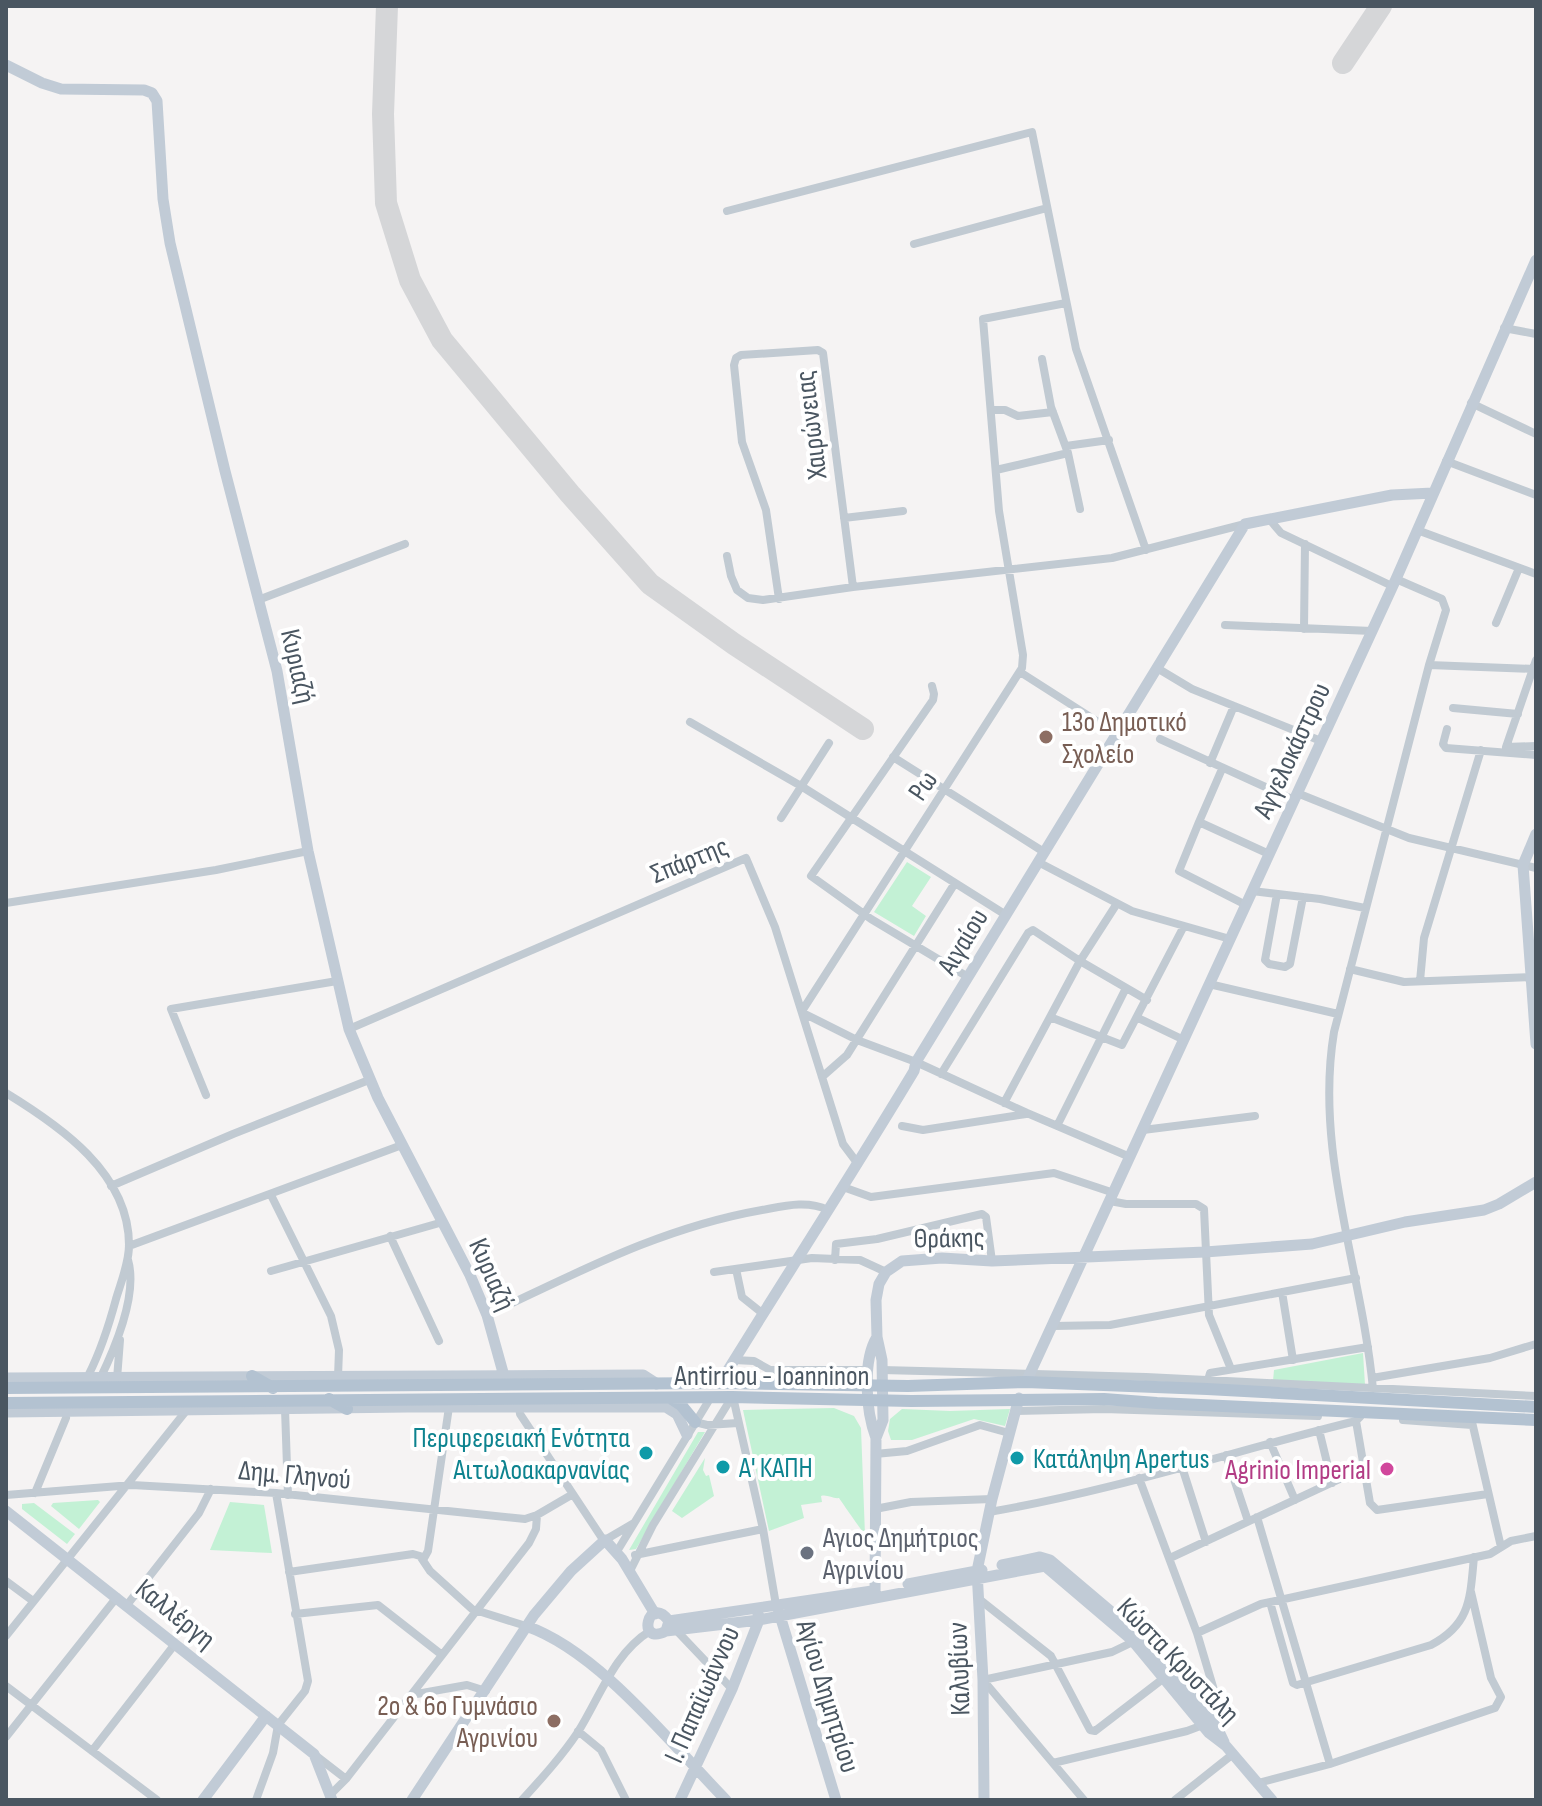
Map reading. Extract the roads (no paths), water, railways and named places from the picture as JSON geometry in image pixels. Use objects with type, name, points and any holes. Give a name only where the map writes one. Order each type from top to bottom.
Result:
[{"type":"main road","points":[[252,1376],[273,1388]]},
{"type":"main road","points":[[407,1407],[455,1376]]},
{"type":"main road","points":[[173,1389],[190,1377]]},
{"type":"main road","name":"Antirriou - Ioanninon","points":[[6,1388],[273,1388],[664,1398],[875,1393],[1028,1378],[1207,1385],[1536,1407]]},
{"type":"main road","name":"Antirriou - Ioanninon","points":[[6,1403],[329,1399],[433,1392],[720,1383],[1017,1404],[1157,1403],[1472,1421],[1536,1420]]},
{"type":"main road","points":[[664,1398],[681,1405],[695,1422]]},
{"type":"main road","points":[[329,1399],[347,1409]]},
{"type":"street","name":"Κυριαζή","points":[[6,65],[57,89],[144,90],[150,91],[156,98],[163,199],[170,243],[275,666],[291,741],[308,851],[349,1029],[369,1080],[443,1222],[487,1315],[504,1376]]},
{"type":"street","points":[[727,211],[1032,132],[1076,349],[1146,550]]},
{"type":"street","points":[[914,244],[1047,208]]},
{"type":"street","name":"Αγγελοκάστρου","points":[[1028,1378],[1372,631],[1536,260]]},
{"type":"street","points":[[1066,303],[983,319],[1007,569],[1023,655],[1020,672],[1117,734]]},
{"type":"street","points":[[1504,328],[1536,334]]},
{"type":"street","name":"Χαιρώνειας","points":[[779,599],[766,510],[742,442],[734,365],[738,356],[818,350],[823,353],[853,587]]},
{"type":"street","points":[[1042,359],[1080,509]]},
{"type":"street","points":[[1471,403],[1536,434]]},
{"type":"street","points":[[991,410],[1005,410],[1018,416],[1053,412]]},
{"type":"street","points":[[996,470],[1109,440]]},
{"type":"street","points":[[1446,461],[1536,495]]},
{"type":"street","points":[[727,556],[733,584],[740,593],[753,600],[779,599],[853,587],[1093,561],[1245,524],[1392,495],[1433,493]]},
{"type":"street","points":[[844,518],[903,511]]},
{"type":"street","points":[[1270,520],[1281,533],[1394,582],[1442,599],[1446,604],[1333,1036],[1330,1085],[1337,1193],[1356,1278],[1373,1389]]},
{"type":"street","name":"Αιγαίου","points":[[720,1383],[858,1164],[914,1071],[916,1062],[1245,524]]},
{"type":"street","points":[[1417,530],[1536,574]]},
{"type":"street","points":[[258,600],[405,544]]},
{"type":"street","points":[[1304,629],[1305,544]]},
{"type":"street","points":[[1496,623],[1519,568]]},
{"type":"street","points":[[1225,625],[1372,631]]},
{"type":"street","points":[[1429,665],[1535,666],[1506,747],[1536,746]]},
{"type":"street","points":[[1157,668],[1192,689],[1321,741]]},
{"type":"street","name":"Ρω","points":[[803,1012],[1020,672]]},
{"type":"street","points":[[932,686],[933,700],[811,873],[813,879],[863,914],[968,977]]},
{"type":"street","points":[[1210,763],[1234,706]]},
{"type":"street","points":[[1453,708],[1518,714]]},
{"type":"street","points":[[690,722],[801,786],[1006,915]]},
{"type":"street","points":[[1447,729],[1445,747],[1536,755]]},
{"type":"street","points":[[1160,739],[1222,769],[1409,838],[1536,868]]},
{"type":"street","points":[[781,818],[829,743]]},
{"type":"street","points":[[1420,981],[1424,938],[1481,750]]},
{"type":"street","points":[[893,757],[1116,905],[1230,939]]},
{"type":"street","points":[[1222,769],[1179,871],[1246,905]]},
{"type":"street","points":[[1199,822],[1269,854]]},
{"type":"street","points":[[1536,834],[1523,865],[1536,1044]]},
{"type":"street","points":[[6,903],[216,870],[308,851]]},
{"type":"street","name":"Σπάρτης","points":[[349,1029],[743,857],[748,861],[775,927],[843,1144],[858,1164]]},
{"type":"street","points":[[822,1077],[843,1061],[955,883]]},
{"type":"street","points":[[1252,891],[1365,908]]},
{"type":"street","points":[[1277,894],[1265,960],[1269,964],[1285,967],[1290,964],[1303,897]]},
{"type":"street","points":[[1004,1103],[1080,961],[1116,905]]},
{"type":"street","points":[[1050,1017],[1122,1045],[1184,926]]},
{"type":"street","points":[[941,1074],[1029,931],[1035,930],[1080,961],[1147,1000]]},
{"type":"street","points":[[1350,969],[1394,981],[1533,977]]},
{"type":"street","points":[[206,1095],[171,1009],[337,981]]},
{"type":"street","points":[[1209,984],[1338,1014]]},
{"type":"street","points":[[1057,1126],[1126,988]]},
{"type":"street","points":[[803,1012],[857,1040],[916,1062],[1130,1157]]},
{"type":"street","points":[[1138,1018],[1184,1040]]},
{"type":"street","points":[[111,1186],[369,1080]]},
{"type":"street","points":[[6,1093],[74,1141],[98,1165],[111,1186],[127,1228],[127,1260],[95,1377]]},
{"type":"street","points":[[902,1126],[923,1130],[1027,1113]]},
{"type":"street","points":[[1143,1130],[1255,1116]]},
{"type":"street","points":[[129,1246],[402,1145]]},
{"type":"street","points":[[843,1187],[871,1197],[1054,1173],[1126,1204],[1201,1206],[1206,1213],[1205,1252],[1211,1324],[1231,1369]]},
{"type":"street","name":"Θράκης","points":[[877,1337],[879,1284],[886,1272],[902,1261],[916,1258],[992,1261],[1312,1244],[1405,1222],[1491,1208],[1536,1182]]},
{"type":"street","points":[[271,1195],[334,1326],[339,1350],[338,1377]]},
{"type":"street","points":[[487,1315],[624,1250],[679,1230],[730,1216],[792,1205],[814,1205],[828,1210]]},
{"type":"street","points":[[835,1260],[836,1244],[877,1239],[982,1214],[986,1217],[992,1261]]},
{"type":"street","points":[[271,1271],[443,1222]]},
{"type":"street","points":[[390,1236],[439,1341]]},
{"type":"street","points":[[117,1379],[121,1326],[131,1281],[127,1260]]},
{"type":"street","points":[[714,1272],[795,1261],[860,1260],[886,1272]]},
{"type":"street","points":[[736,1269],[742,1297],[762,1313]]},
{"type":"street","points":[[1053,1326],[1110,1325],[1356,1278]]},
{"type":"street","points":[[1282,1292],[1293,1360]]},
{"type":"street","points":[[95,1377],[121,1326]]},
{"type":"street","points":[[875,1393],[882,1370],[877,1337]]},
{"type":"street","points":[[874,1594],[875,1454],[876,1438],[882,1425],[868,1370],[872,1345],[877,1337]]},
{"type":"street","points":[[1372,1378],[1477,1361],[1536,1344]]},
{"type":"street","points":[[1368,1347],[1210,1373],[1207,1385],[1536,1396]]},
{"type":"street","points":[[734,1360],[754,1361],[770,1370],[868,1370]]},
{"type":"street","points":[[882,1370],[1028,1378]]},
{"type":"street","points":[[6,1378],[643,1375],[657,1384]]},
{"type":"street","points":[[619,1556],[634,1523],[711,1397]]},
{"type":"street","points":[[732,1397],[763,1529],[778,1610]]},
{"type":"street","points":[[630,1571],[636,1555],[732,1397]]},
{"type":"street","name":"Καλυβίων","points":[[984,1800],[983,1680],[977,1574],[992,1499],[1017,1404]]},
{"type":"street","points":[[1104,1404],[1358,1419]]},
{"type":"street","points":[[423,1560],[428,1551],[449,1407]]},
{"type":"street","points":[[519,1407],[520,1414],[605,1540],[630,1571],[655,1614]]},
{"type":"street","points":[[6,1412],[666,1407],[677,1414],[687,1435]]},
{"type":"street","points":[[285,1409],[288,1495]]},
{"type":"street","points":[[6,1636],[186,1411]]},
{"type":"street","points":[[989,1512],[1019,1508],[1378,1415]]},
{"type":"street","points":[[1292,1416],[1296,1430],[1294,1435]]},
{"type":"street","points":[[35,1493],[66,1418]]},
{"type":"street","points":[[1358,1419],[1370,1503],[1377,1510],[1488,1494]]},
{"type":"street","points":[[1472,1421],[1501,1547]]},
{"type":"street","points":[[695,1422],[713,1425],[738,1423]]},
{"type":"street","points":[[875,1454],[907,1451],[980,1425],[1009,1433]]},
{"type":"street","points":[[1319,1430],[1332,1483]]},
{"type":"street","points":[[1270,1442],[1295,1500]]},
{"type":"street","points":[[1226,1455],[1282,1600],[1330,1764]]},
{"type":"street","points":[[1182,1467],[1206,1542]]},
{"type":"street","points":[[1170,1558],[1363,1468]]},
{"type":"street","points":[[1139,1478],[1197,1633],[1219,1707],[1220,1719],[1216,1725]]},
{"type":"street","name":"Δημ. Γληνού","points":[[6,1495],[125,1485],[276,1493],[525,1519],[573,1494]]},
{"type":"street","points":[[127,1605],[199,1513],[211,1489]]},
{"type":"street","points":[[256,1800],[273,1753],[278,1725],[308,1685],[276,1493]]},
{"type":"street","points":[[875,1509],[911,1502],[992,1499]]},
{"type":"street","name":"Καλλέργη","points":[[6,1511],[314,1754]]},
{"type":"street","points":[[333,1798],[529,1543],[536,1529],[537,1515]]},
{"type":"street","points":[[412,1800],[526,1626],[571,1571],[605,1540],[634,1523]]},
{"type":"street","points":[[619,1556],[763,1529]]},
{"type":"street","points":[[1197,1633],[1251,1607],[1490,1554],[1511,1541],[1536,1536]]},
{"type":"street","points":[[289,1572],[418,1555],[436,1578],[477,1611],[544,1634],[609,1677],[726,1800]]},
{"type":"street","points":[[1270,1602],[1293,1683],[1297,1685],[1441,1640],[1459,1625],[1466,1611],[1474,1557]]},
{"type":"street","name":"Κώστα Κρυστάλη","points":[[977,1574],[1045,1566],[1138,1640],[1216,1725],[1229,1750]]},
{"type":"street","points":[[522,1800],[554,1765],[578,1731],[634,1641],[650,1631],[660,1634],[671,1627],[756,1607],[778,1610],[977,1574]]},
{"type":"street","points":[[6,1581],[33,1601]]},
{"type":"street","points":[[1258,1783],[1330,1764],[1495,1708],[1501,1697],[1491,1678],[1471,1592]]},
{"type":"street","points":[[6,1737],[117,1597]]},
{"type":"street","points":[[979,1599],[1051,1656],[1087,1728],[1093,1731],[1164,1678]]},
{"type":"street","points":[[295,1614],[378,1605],[442,1655]]},
{"type":"street","name":"Ι. Παπαϊωάννου","points":[[680,1800],[732,1689],[759,1620],[756,1607]]},
{"type":"street","points":[[671,1627],[759,1620],[778,1610]]},
{"type":"street","name":"Αγίου Δημητρίου","points":[[778,1610],[836,1800]]},
{"type":"street","points":[[650,1631],[648,1621],[655,1614],[662,1613],[671,1627],[732,1689]]},
{"type":"street","points":[[1084,1800],[983,1680],[1118,1651],[1138,1640]]},
{"type":"street","name":"Κώστα Κρυστάλη","points":[[1138,1640],[1164,1678],[1203,1725],[1229,1750]]},
{"type":"street","points":[[92,1751],[175,1644]]},
{"type":"street","points":[[411,1695],[457,1685],[475,1685],[486,1691]]},
{"type":"street","points":[[6,1686],[157,1800]]},
{"type":"street","points":[[203,1800],[266,1716]]},
{"type":"street","points":[[1053,1763],[1203,1725]]},
{"type":"street","points":[[578,1731],[601,1750],[626,1800]]},
{"type":"street","points":[[1175,1800],[1229,1750],[1272,1800]]},
{"type":"street","points":[[314,1754],[346,1779]]},
{"type":"street","points":[[314,1754],[333,1798]]},
{"type":"street","points":[[615,1800],[621,1790]]},
{"type":"place","name":"13ο Δημοτικό Σχολείο","points":[[1046,737]]},
{"type":"place","name":"Περιφερειακή Ενότητα Αιτωλοακαρνανίας","points":[[646,1453]]},
{"type":"place","name":"Κατάληψη Apertus","points":[[1017,1458]]},
{"type":"place","name":"Α' ΚΑΠΗ","points":[[723,1467]]},
{"type":"place","name":"Agrinio Imperial","points":[[1387,1469]]},
{"type":"place","name":"Αγιος Δημήτριος Αγρινίου","points":[[807,1553]]},
{"type":"place","name":"2ο & 6ο Γυμνάσιο Αγρινίου","points":[[554,1721]]}]
